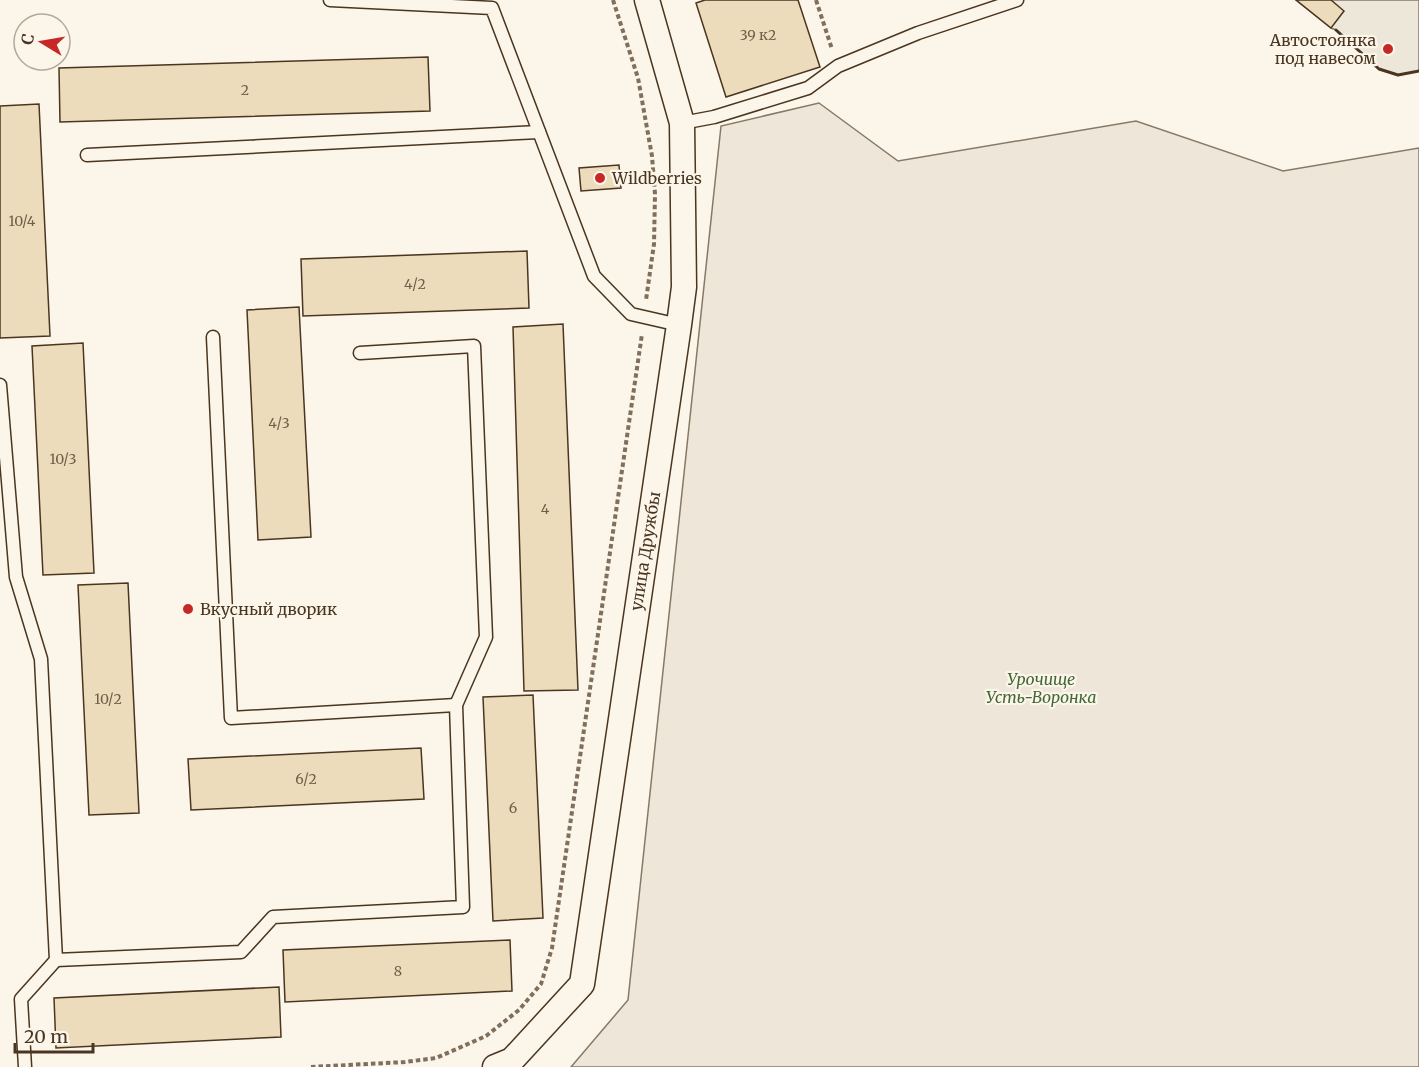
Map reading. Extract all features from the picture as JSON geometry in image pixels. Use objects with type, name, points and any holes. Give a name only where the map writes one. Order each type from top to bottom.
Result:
[{"type":"street","name":"улица Дружбы","points":[[495,1067],[512,1060],[582,984],[679,325],[684,287],[682,123],[647,0]]},
{"type":"lane","points":[[330,0],[492,8],[594,276],[631,314],[679,325]]},
{"type":"lane","points":[[682,123],[714,117],[808,88],[838,66],[918,33],[1017,0]]},
{"type":"lane","points":[[87,154],[539,132]]},
{"type":"lane","points":[[213,337],[231,718],[456,705]]},
{"type":"lane","points":[[56,960],[241,952],[273,917],[463,907],[456,705],[486,637],[474,346],[360,353]]},
{"type":"lane","points":[[0,385],[16,577],[41,659],[56,960],[21,999],[25,1067]]},
{"type":"path","points":[[311,1067],[436,1058],[486,1036],[519,1010],[541,984],[552,948],[654,244],[655,194],[638,78],[613,0]]},
{"type":"path","points":[[816,0],[838,66]]},
{"type":"green space","name":"Урочище Усть-Воронка","points":[[819,103],[898,161],[1136,121],[1283,171],[1419,148],[1419,1067],[571,1067],[628,1000],[721,126]]},
{"type":"shaded area","name":"Автостоянка под навесом","points":[[1296,0],[1419,0],[1419,71],[1398,75],[1379,69],[1336,30]]},
{"type":"building","points":[[705,0],[798,0],[820,67],[726,97],[696,3]]},
{"type":"building","points":[[1296,0],[1331,0],[1344,11],[1331,28]]},
{"type":"building","points":[[428,57],[430,111],[60,122],[59,72],[72,72],[72,68]]},
{"type":"building","points":[[39,104],[50,336],[0,338],[0,106]]},
{"type":"building","points":[[619,165],[621,188],[581,191],[579,168]]},
{"type":"building","points":[[527,251],[529,308],[303,316],[301,259]]},
{"type":"building","points":[[299,307],[311,537],[258,540],[247,310]]},
{"type":"building","points":[[563,324],[578,690],[524,691],[513,327]]},
{"type":"building","points":[[83,343],[94,573],[43,575],[32,346]]},
{"type":"building","points":[[128,583],[139,813],[89,815],[78,585]]},
{"type":"building","points":[[533,695],[543,918],[493,921],[483,697]]},
{"type":"building","points":[[421,748],[424,799],[191,810],[188,759]]},
{"type":"building","points":[[510,940],[512,991],[285,1002],[283,950]]},
{"type":"building","points":[[279,987],[281,1037],[56,1048],[54,998]]},
{"type":"wall","points":[[1336,30],[1379,69],[1398,75],[1419,71]]},
{"type":"place","name":"Автостоянка под навесом","points":[[1388,49]]},
{"type":"place","name":"Wildberries","points":[[600,178]]},
{"type":"place","name":"Вкусный дворик","points":[[188,609]]}]
